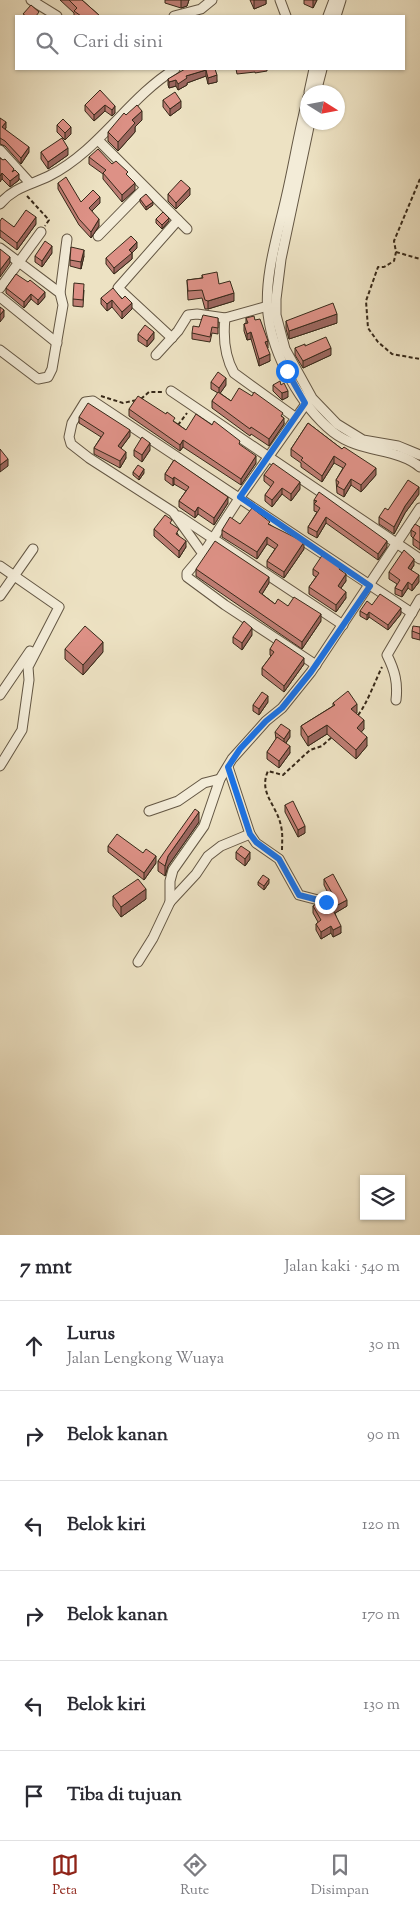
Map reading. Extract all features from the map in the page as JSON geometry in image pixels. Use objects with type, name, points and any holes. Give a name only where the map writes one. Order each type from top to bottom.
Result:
[{"type":"street","points":[[30,0],[55,15]]},
{"type":"street","points":[[178,15],[201,10],[212,0]]},
{"type":"street","points":[[280,0],[286,15]]},
{"type":"street","points":[[328,15],[334,0]]},
{"type":"street","points":[[336,15],[341,0]]},
{"type":"street","points":[[311,85],[314,70]]},
{"type":"street","points":[[318,85],[322,70]]},
{"type":"street","points":[[2,199],[20,187],[65,166],[80,156],[171,71]]},
{"type":"street","points":[[301,130],[276,244],[268,306],[272,328],[280,353],[322,423],[355,446],[409,459],[420,467]]},
{"type":"street","points":[[308,130],[281,259],[276,300],[276,315],[285,350],[308,400],[330,419],[363,440],[398,446],[420,455]]},
{"type":"street","points":[[98,140],[188,229]]},
{"type":"street","points":[[0,150],[30,183]]},
{"type":"street","points":[[98,236],[145,188]]},
{"type":"street","points":[[172,338],[118,288],[178,220]]},
{"type":"street","points":[[0,288],[41,232]]},
{"type":"street","points":[[0,350],[41,380],[50,374],[63,304],[60,293],[67,239]]},
{"type":"street","points":[[0,248],[60,293]]},
{"type":"street","points":[[0,297],[57,343]]},
{"type":"street","points":[[156,356],[172,338],[186,317],[191,314],[225,318],[268,306]]},
{"type":"street","points":[[225,318],[223,335],[228,362],[234,373],[296,418]]},
{"type":"street","points":[[171,391],[267,458],[420,559]]},
{"type":"street","points":[[308,400],[240,497],[203,554],[187,573],[189,579],[316,666]]},
{"type":"street","points":[[343,625],[174,512],[89,458],[71,444],[70,432],[75,416],[85,402],[93,401],[412,613]]},
{"type":"street","points":[[170,902],[171,874],[204,826],[220,779],[240,749],[266,721],[282,708],[316,666],[420,508]]},
{"type":"street","points":[[174,512],[203,554]]},
{"type":"street","points":[[0,596],[32,548]]},
{"type":"street","points":[[0,566],[60,608]]},
{"type":"street","points":[[396,700],[398,685],[394,669],[387,655],[420,599]]},
{"type":"street","points":[[0,695],[60,608]]},
{"type":"street","points":[[0,766],[22,730],[29,680],[28,667],[60,608]]},
{"type":"street","points":[[228,767],[250,834],[256,842],[279,859],[299,895],[326,902]]},
{"type":"street","points":[[149,810],[178,801],[204,782],[220,779]]},
{"type":"street","points":[[138,962],[153,938],[170,902],[196,874],[208,856],[221,846],[250,834]]},
{"type":"path","points":[[420,179],[394,241],[396,252],[394,261],[384,267],[378,267],[366,301],[368,328],[378,342],[392,354],[420,360]]},
{"type":"path","points":[[20,187],[34,206],[49,220],[41,232]]},
{"type":"path","points":[[396,252],[420,259]]},
{"type":"path","points":[[93,401],[94,395],[131,403],[146,397],[149,392],[171,391]]},
{"type":"path","points":[[177,427],[191,406]]},
{"type":"path","points":[[355,719],[364,708],[369,692],[387,655]]},
{"type":"path","points":[[282,867],[281,825],[264,788],[265,778],[268,771],[282,775],[310,750],[322,746],[334,735]]},
{"type":"building","points":[[69,0],[82,0],[99,15],[80,15],[74,11],[77,8]]},
{"type":"building","points":[[31,5],[39,12],[37,15],[23,14]]},
{"type":"building","points":[[183,70],[206,70],[186,76],[187,78],[178,84],[176,80],[169,82],[168,79]]},
{"type":"building","points":[[206,70],[215,70],[217,75],[208,78]]},
{"type":"building","points":[[100,90],[115,106],[112,110],[105,105],[94,115],[85,105]]},
{"type":"building","points":[[175,92],[181,101],[170,109],[163,100]]},
{"type":"building","points":[[137,105],[142,111],[132,120],[135,123],[118,142],[108,132],[124,113],[126,115]]},
{"type":"building","points":[[0,118],[6,122],[2,127],[29,147],[21,158],[0,138]]},
{"type":"building","points":[[63,119],[71,127],[65,133],[57,125]]},
{"type":"building","points":[[62,138],[68,148],[48,162],[41,152]]},
{"type":"building","points":[[98,149],[112,164],[116,161],[128,172],[126,174],[135,183],[122,195],[103,173],[106,170],[89,157]]},
{"type":"building","points":[[0,158],[5,159],[14,169],[12,172],[15,170],[19,174],[10,181],[2,173],[0,176]]},
{"type":"building","points":[[66,177],[81,202],[93,190],[100,197],[89,208],[99,219],[91,232],[79,219],[58,183]]},
{"type":"building","points":[[181,180],[190,188],[176,203],[168,194]]},
{"type":"building","points":[[146,194],[153,202],[146,207],[140,199]]},
{"type":"building","points":[[26,210],[36,217],[17,243],[0,230],[0,221],[2,218],[14,227]]},
{"type":"building","points":[[163,212],[169,218],[162,225],[156,219]]},
{"type":"building","points":[[131,236],[137,242],[129,250],[132,253],[114,268],[106,258]]},
{"type":"building","points":[[45,241],[52,246],[42,261],[35,256]]},
{"type":"building","points":[[71,247],[84,250],[81,262],[70,260]]},
{"type":"building","points":[[0,249],[10,257],[0,270]]},
{"type":"building","points":[[217,272],[219,284],[230,281],[234,293],[208,301],[205,300],[202,290],[188,291],[187,280],[203,278],[202,275]]},
{"type":"building","points":[[16,274],[28,282],[30,280],[45,292],[38,300],[31,294],[24,302],[6,288]]},
{"type":"building","points":[[74,283],[84,284],[83,300],[73,299]]},
{"type":"building","points":[[113,288],[122,299],[125,296],[132,303],[122,312],[112,300],[107,304],[101,298]]},
{"type":"building","points":[[333,303],[337,314],[289,331],[286,321]]},
{"type":"building","points":[[0,307],[4,310],[0,315]]},
{"type":"building","points":[[203,315],[218,318],[218,328],[212,327],[210,337],[192,333],[193,326],[199,327]]},
{"type":"building","points":[[254,316],[255,320],[260,319],[268,341],[265,342],[270,354],[259,359],[251,332],[247,334],[244,324],[248,323],[246,318]]},
{"type":"building","points":[[145,325],[154,332],[147,341],[138,334]]},
{"type":"building","points":[[326,337],[331,348],[303,361],[295,348]]},
{"type":"building","points":[[218,372],[226,378],[219,388],[211,382]]},
{"type":"building","points":[[280,381],[281,385],[284,383],[288,391],[282,393],[273,385]]},
{"type":"building","points":[[239,388],[252,396],[254,392],[283,413],[281,416],[284,418],[269,439],[251,427],[250,429],[212,401],[218,392],[231,401]]},
{"type":"building","points":[[138,396],[166,414],[167,412],[175,418],[173,421],[186,430],[196,414],[212,425],[214,421],[240,441],[239,444],[256,456],[241,479],[183,440],[180,445],[129,409]]},
{"type":"building","points":[[88,403],[130,430],[118,446],[126,452],[120,461],[94,448],[104,433],[79,417]]},
{"type":"building","points":[[308,423],[342,449],[344,447],[376,468],[361,485],[351,479],[344,490],[337,486],[339,482],[336,480],[346,464],[334,456],[322,476],[301,460],[303,458],[291,449]]},
{"type":"building","points":[[142,437],[150,443],[142,455],[134,450]]},
{"type":"building","points":[[0,449],[8,459],[0,465]]},
{"type":"building","points":[[174,460],[228,497],[214,518],[198,507],[195,512],[179,501],[189,487],[174,477],[173,479],[165,474]]},
{"type":"building","points":[[273,463],[300,482],[291,494],[282,488],[272,500],[265,495],[274,482],[264,475]]},
{"type":"building","points":[[138,465],[144,469],[139,477],[133,472]]},
{"type":"building","points":[[408,480],[419,487],[405,506],[394,527],[379,517],[385,508],[388,510]]},
{"type":"building","points":[[319,492],[387,541],[378,554],[326,517],[317,532],[308,527],[320,508],[314,504],[317,501],[314,500]]},
{"type":"building","points":[[252,508],[270,522],[268,524],[304,542],[284,572],[267,561],[278,545],[267,537],[257,552],[222,530],[230,517],[240,524]]},
{"type":"building","points":[[165,515],[172,520],[170,523],[179,529],[176,534],[186,541],[179,551],[154,529]]},
{"type":"building","points":[[415,524],[420,527],[420,543],[413,538],[416,533],[411,530]]},
{"type":"building","points":[[215,541],[269,577],[259,592],[275,604],[278,599],[288,606],[294,597],[321,614],[302,642],[196,569]]},
{"type":"building","points":[[404,550],[414,559],[408,568],[419,575],[412,585],[408,582],[402,591],[395,588],[400,580],[389,572]]},
{"type":"building","points":[[323,554],[341,566],[339,569],[346,574],[338,586],[346,592],[336,605],[309,587],[319,573],[313,569]]},
{"type":"building","points":[[380,594],[401,608],[388,625],[369,612],[367,615],[360,611],[367,601],[372,605]]},
{"type":"building","points":[[244,621],[252,628],[242,643],[233,637]]},
{"type":"building","points":[[85,626],[103,642],[83,665],[65,649]]},
{"type":"building","points":[[413,626],[420,627],[420,634],[412,631]]},
{"type":"building","points":[[276,639],[304,658],[284,686],[262,668],[274,652],[270,649]]},
{"type":"building","points":[[348,691],[357,704],[351,709],[364,720],[357,728],[367,737],[356,750],[327,725],[308,737],[301,726],[335,705],[333,703]]},
{"type":"building","points":[[262,692],[268,696],[259,709],[253,705]]},
{"type":"building","points":[[281,724],[290,730],[284,739],[275,732]]},
{"type":"building","points":[[277,737],[290,746],[279,761],[267,752]]},
{"type":"building","points":[[293,801],[305,826],[298,830],[285,805]]},
{"type":"building","points":[[195,809],[199,812],[168,856],[165,866],[158,861]]},
{"type":"building","points":[[117,834],[143,853],[146,849],[156,856],[144,873],[108,846]]},
{"type":"building","points":[[241,846],[250,852],[245,859],[236,852]]},
{"type":"building","points":[[333,874],[347,900],[332,908],[341,926],[333,930],[331,926],[321,932],[316,924],[321,920],[313,906],[321,901],[331,899],[332,893],[324,879]]},
{"type":"building","points":[[263,875],[269,879],[264,886],[258,882]]},
{"type":"building","points":[[138,879],[146,889],[121,907],[113,896]]},
{"type":"route","points":[[287,371],[305,403],[240,497],[370,586],[311,672],[282,708],[266,721],[240,749],[228,767],[250,834],[256,842],[279,859],[299,895],[310,900],[326,902]]}]
